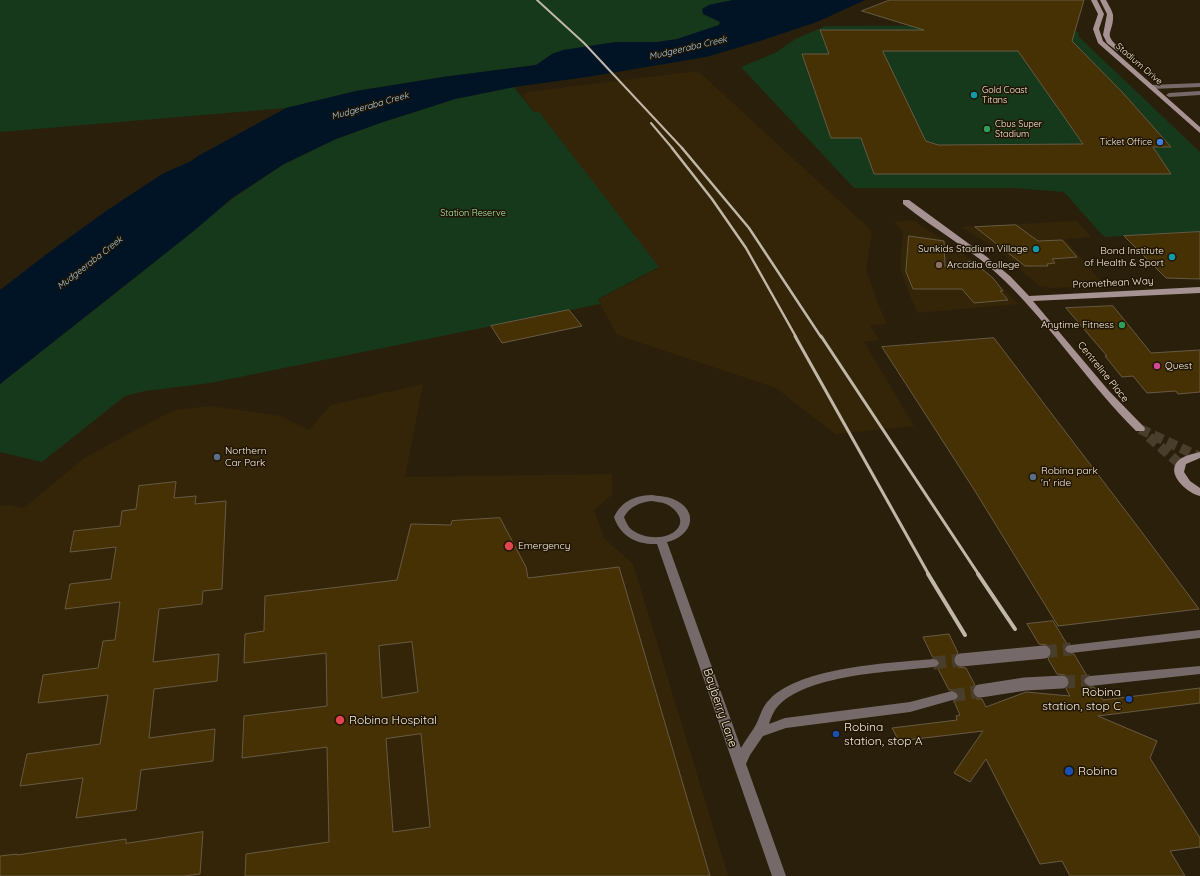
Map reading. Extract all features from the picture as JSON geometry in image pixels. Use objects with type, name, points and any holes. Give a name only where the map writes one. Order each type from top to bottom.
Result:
[{"type":"street","name":"Stadium Drive","points":[[1094,0],[1101,14],[1096,29],[1098,39],[1200,131]]},
{"type":"street","name":"Stadium Drive","points":[[1103,0],[1110,14],[1106,35],[1109,42],[1200,121]]},
{"type":"street","points":[[1151,87],[1200,85]]},
{"type":"street","points":[[1169,94],[1200,93]]},
{"type":"street","name":"Centreline Place","points":[[906,202],[921,215],[984,259],[1007,278],[1121,412],[1140,429]]},
{"type":"street","name":"Promethean Way","points":[[1026,299],[1200,290]]},
{"type":"street","points":[[1200,455],[1186,459],[1180,464],[1178,473],[1188,486],[1200,493]]},
{"type":"street","points":[[642,499],[660,499],[675,504],[685,515],[686,522],[684,528],[678,534],[661,540],[640,539],[630,535],[620,523],[619,517],[626,506],[642,499]]},
{"type":"street","name":"Bayberry Lane","points":[[661,540],[779,876]]},
{"type":"street","points":[[1070,649],[1200,634]]},
{"type":"street","points":[[961,660],[1044,652]]},
{"type":"street","points":[[740,764],[747,746],[757,733],[774,701],[799,685],[817,680],[933,663]]},
{"type":"street","points":[[1090,681],[1200,670]]},
{"type":"street","points":[[980,690],[1025,684],[1062,682]]},
{"type":"street","points":[[757,733],[785,723],[910,707],[952,696]]},
{"type":"shaded area","points":[[698,71],[872,231],[866,271],[886,324],[870,325],[879,340],[864,342],[914,426],[835,434],[776,388],[617,335],[598,300],[659,268],[522,96],[527,92]]},
{"type":"shaded area","name":"Arcadia College","points":[[912,220],[959,250],[993,278],[1018,304],[917,313],[900,269],[903,231],[894,222]]},
{"type":"shaded area","points":[[1077,221],[1091,237],[1065,239],[1101,282],[1094,286],[1051,288],[1039,286],[1002,253],[962,227]]},
{"type":"shaded area","name":"Robina Hospital","points":[[423,384],[405,477],[612,474],[612,495],[594,510],[604,538],[633,564],[728,876],[0,876],[0,506],[9,505],[24,508],[84,458],[175,410],[210,406],[280,416],[309,430],[331,405]]},
{"type":"green space","points":[[0,0],[733,0],[709,5],[712,18],[720,22],[719,25],[714,28],[677,39],[657,42],[616,42],[595,45],[552,54],[537,65],[443,77],[356,91],[286,108],[0,132]]},
{"type":"green space","name":"Cbus Super Stadium","points":[[1047,25],[1078,32],[1079,37],[1200,152],[1200,232],[1104,237],[1064,192],[1013,188],[854,188],[741,67],[775,53],[797,38],[826,26]]},
{"type":"green space","name":"Station Reserve","points":[[514,87],[534,112],[539,112],[659,267],[598,299],[600,304],[210,383],[145,391],[125,396],[42,462],[0,452],[0,384],[232,199],[284,164],[336,139],[455,99]]},
{"type":"water","name":"Mudgeeraba Creek","points":[[733,0],[865,0],[817,22],[706,57],[587,77],[514,87],[455,99],[336,139],[284,164],[232,198],[195,230],[0,384],[0,290],[106,211],[162,174],[191,161],[286,108],[356,91],[443,77],[536,65],[552,54],[563,50],[616,42],[657,42],[677,39],[719,25],[720,22],[703,14],[702,9],[709,5]]},
{"type":"building","points":[[890,0],[1084,0],[1072,41],[1123,93],[1171,147],[1153,147],[1171,174],[874,174],[861,138],[831,138],[802,54],[829,54],[820,30],[924,30],[862,11]],"holes":[[[883,51],[1018,51],[1083,144],[938,145],[926,141]]]},
{"type":"building","name":"Sunkids Stadium Village","points":[[1016,225],[1038,241],[1062,240],[1077,257],[1052,259],[1055,263],[1047,264],[1048,266],[1025,266],[975,227]]},
{"type":"building","name":"Bond Institute of Health & Sport","points":[[1200,232],[1200,279],[1166,278],[1124,236]]},
{"type":"building","points":[[909,236],[944,241],[945,266],[972,261],[993,278],[1003,291],[1000,291],[1008,300],[974,303],[962,289],[913,289],[906,272]]},
{"type":"building","points":[[1113,306],[1151,353],[1200,350],[1200,392],[1178,394],[1176,391],[1147,393],[1133,376],[1122,377],[1105,356],[1107,356],[1066,308]]},
{"type":"building","points":[[569,310],[582,326],[502,343],[491,326]]},
{"type":"building","name":"Robina park 'n' ride","points":[[994,338],[1199,609],[1058,626],[975,491],[882,347]]},
{"type":"building","points":[[176,482],[174,498],[196,496],[195,504],[226,501],[222,589],[203,591],[202,604],[159,609],[153,662],[219,654],[217,681],[154,689],[149,738],[215,729],[213,761],[141,770],[136,810],[76,818],[83,778],[20,786],[27,754],[100,744],[108,695],[38,703],[43,675],[98,668],[103,641],[115,640],[120,602],[65,609],[70,584],[111,579],[116,547],[70,552],[74,531],[120,526],[122,511],[136,509],[139,486]]},
{"type":"building","points":[[500,518],[526,567],[528,578],[619,567],[710,876],[245,876],[246,854],[329,842],[327,747],[242,758],[244,716],[327,706],[326,653],[244,663],[245,634],[264,631],[265,596],[397,580],[411,524],[451,525],[452,521]],"holes":[[[412,642],[418,692],[382,698],[379,646]],[[421,734],[430,827],[393,832],[386,739]]]},
{"type":"building","points":[[1053,621],[1067,644],[1064,650],[1067,653],[1074,654],[1087,676],[1083,682],[1089,687],[1094,687],[1103,700],[1200,688],[1200,703],[1098,716],[1157,741],[1150,758],[1200,838],[1200,847],[1170,851],[1185,876],[1070,876],[1062,861],[1040,864],[986,759],[970,782],[954,773],[983,731],[899,741],[892,728],[957,720],[956,716],[960,715],[954,701],[957,700],[959,695],[953,690],[949,690],[937,667],[940,662],[933,658],[923,637],[949,634],[958,653],[954,657],[954,664],[958,667],[966,668],[975,685],[972,688],[974,696],[977,699],[982,699],[986,707],[1026,692],[1070,696],[1066,689],[1069,685],[1069,678],[1065,675],[1057,674],[1048,659],[1051,655],[1051,648],[1047,645],[1039,644],[1027,624]]},
{"type":"building","points":[[203,832],[200,874],[184,876],[0,876],[0,856],[17,855],[126,839],[126,843]]},
{"type":"tunnel","points":[[1140,429],[1198,456]]},
{"type":"tunnel","points":[[1149,437],[1180,464]]},
{"type":"tunnel","points":[[1044,652],[1071,649]]},
{"type":"tunnel","points":[[933,663],[961,660]]},
{"type":"tunnel","points":[[1062,682],[1090,681]]},
{"type":"tunnel","points":[[952,696],[980,691]]},
{"type":"railway","points":[[537,0],[584,43],[683,149]]},
{"type":"railway","points":[[651,123],[673,149]]},
{"type":"railway","points":[[672,148],[712,199],[746,248],[796,337]]},
{"type":"railway","points":[[682,148],[749,228],[821,337]]},
{"type":"railway","points":[[795,336],[929,575]]},
{"type":"railway","points":[[821,336],[979,575]]},
{"type":"railway","points":[[928,574],[965,635]]},
{"type":"railway","points":[[978,574],[1015,629]]},
{"type":"place","name":"Gold Coast Titans","points":[[974,95]]},
{"type":"place","name":"Cbus Super Stadium","points":[[987,129]]},
{"type":"place","name":"Ticket Office","points":[[1160,142]]},
{"type":"place","name":"Sunkids Stadium Village","points":[[1036,249]]},
{"type":"place","name":"Bond Institute of Health & Sport","points":[[1172,257]]},
{"type":"place","name":"Arcadia College","points":[[939,265]]},
{"type":"place","name":"Anytime Fitness","points":[[1122,325]]},
{"type":"place","name":"Quest","points":[[1157,366]]},
{"type":"place","name":"Northern Car Park","points":[[217,457]]},
{"type":"place","name":"Robina park 'n' ride","points":[[1033,477]]},
{"type":"place","name":"Emergency","points":[[509,546]]},
{"type":"place","name":"Robina station, stop C","points":[[1129,699]]},
{"type":"place","name":"Robina Hospital","points":[[340,720]]},
{"type":"place","name":"Robina station, stop A","points":[[836,734]]},
{"type":"place","name":"Robina","points":[[1069,771]]}]
